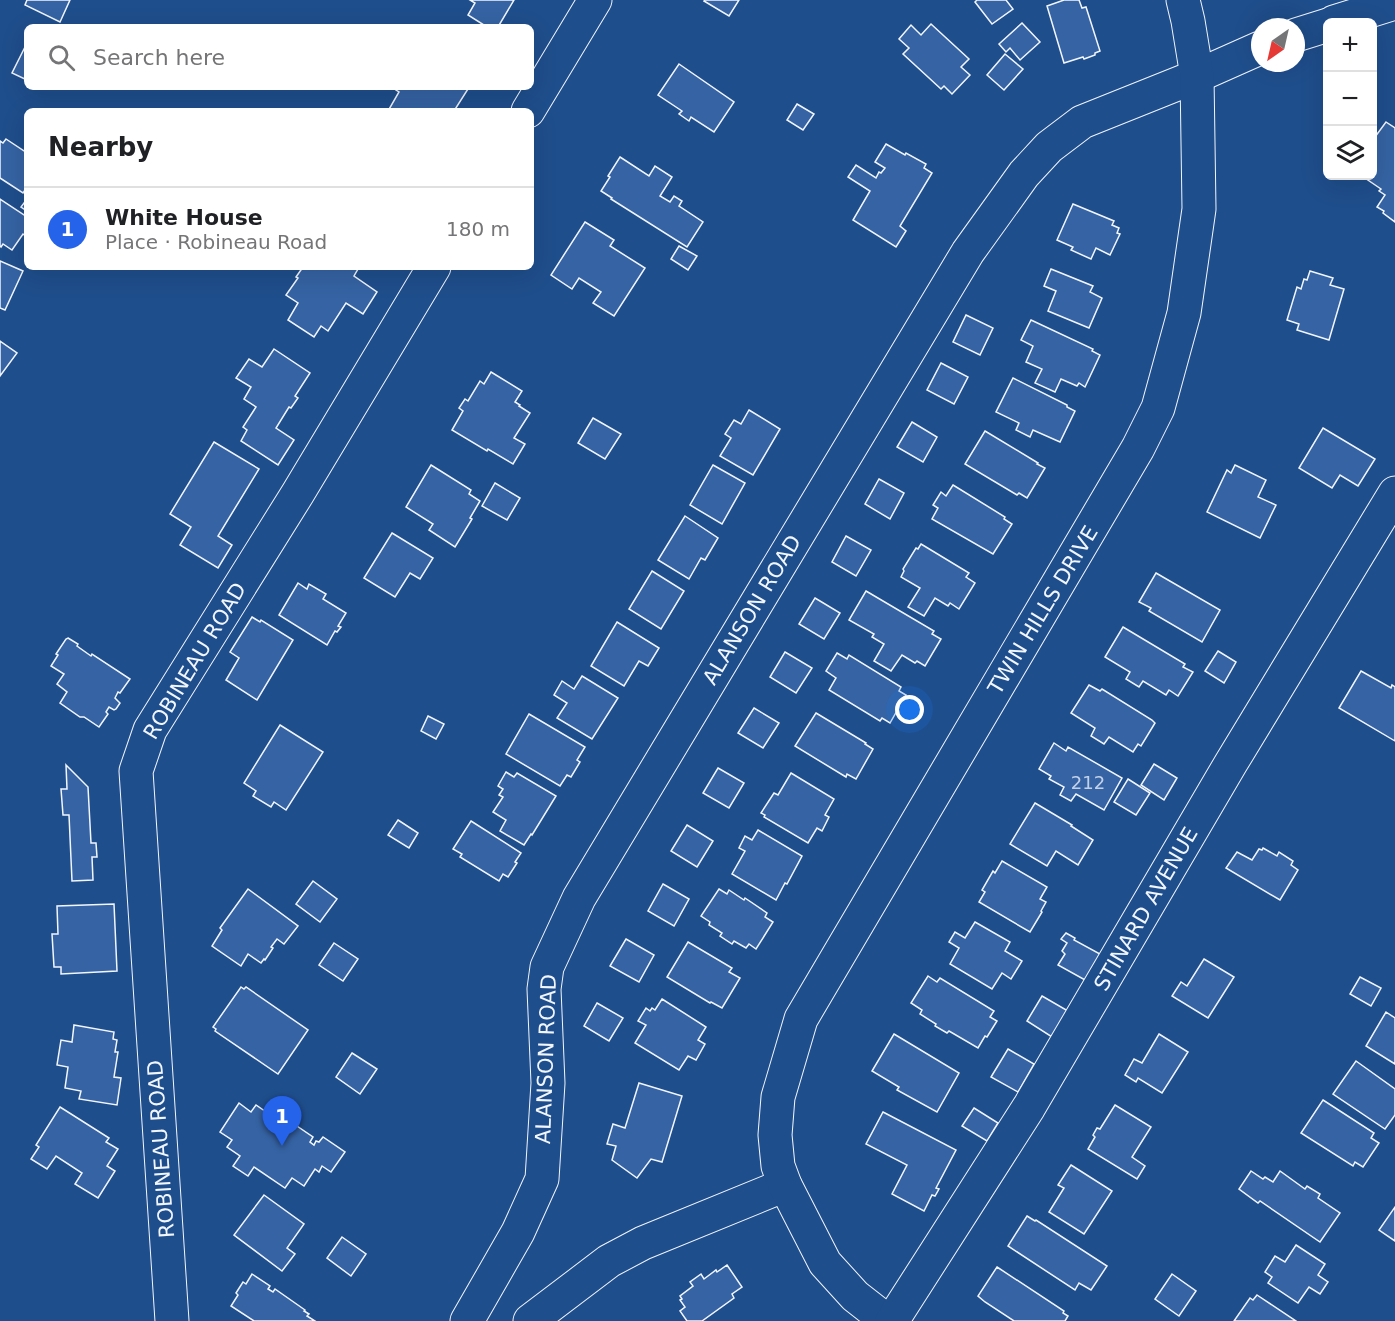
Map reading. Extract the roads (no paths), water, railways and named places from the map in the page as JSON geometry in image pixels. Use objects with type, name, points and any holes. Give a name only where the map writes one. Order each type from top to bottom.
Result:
[{"type":"street","points":[[530,108],[595,0]]},
{"type":"street","name":"TWIN HILLS DRIVE","points":[[887,1321],[855,1296],[825,1263],[785,1185],[778,1166],[775,1135],[778,1097],[801,1019],[1138,448],[1158,408],[1184,313],[1200,209],[1197,76],[1183,0]]},
{"type":"street","points":[[1347,18],[1395,3]]},
{"type":"street","points":[[1305,32],[1323,27]]},
{"type":"street","name":"ALANSON ROAD","points":[[467,1321],[518,1232],[542,1179],[548,1083],[544,989],[547,967],[579,897],[968,252],[1024,174],[1049,147],[1082,122],[1251,52]]},
{"type":"street","name":"ROBINEAU ROAD","points":[[172,1321],[136,771],[150,730],[298,493],[432,270]]},
{"type":"street","name":"STINARD AVENUE","points":[[892,1321],[1029,1107],[1231,764],[1395,493]]},
{"type":"street","points":[[530,1321],[609,1261],[642,1243],[785,1185]]},
{"type":"place","name":"White House","points":[[282,1146]]}]
